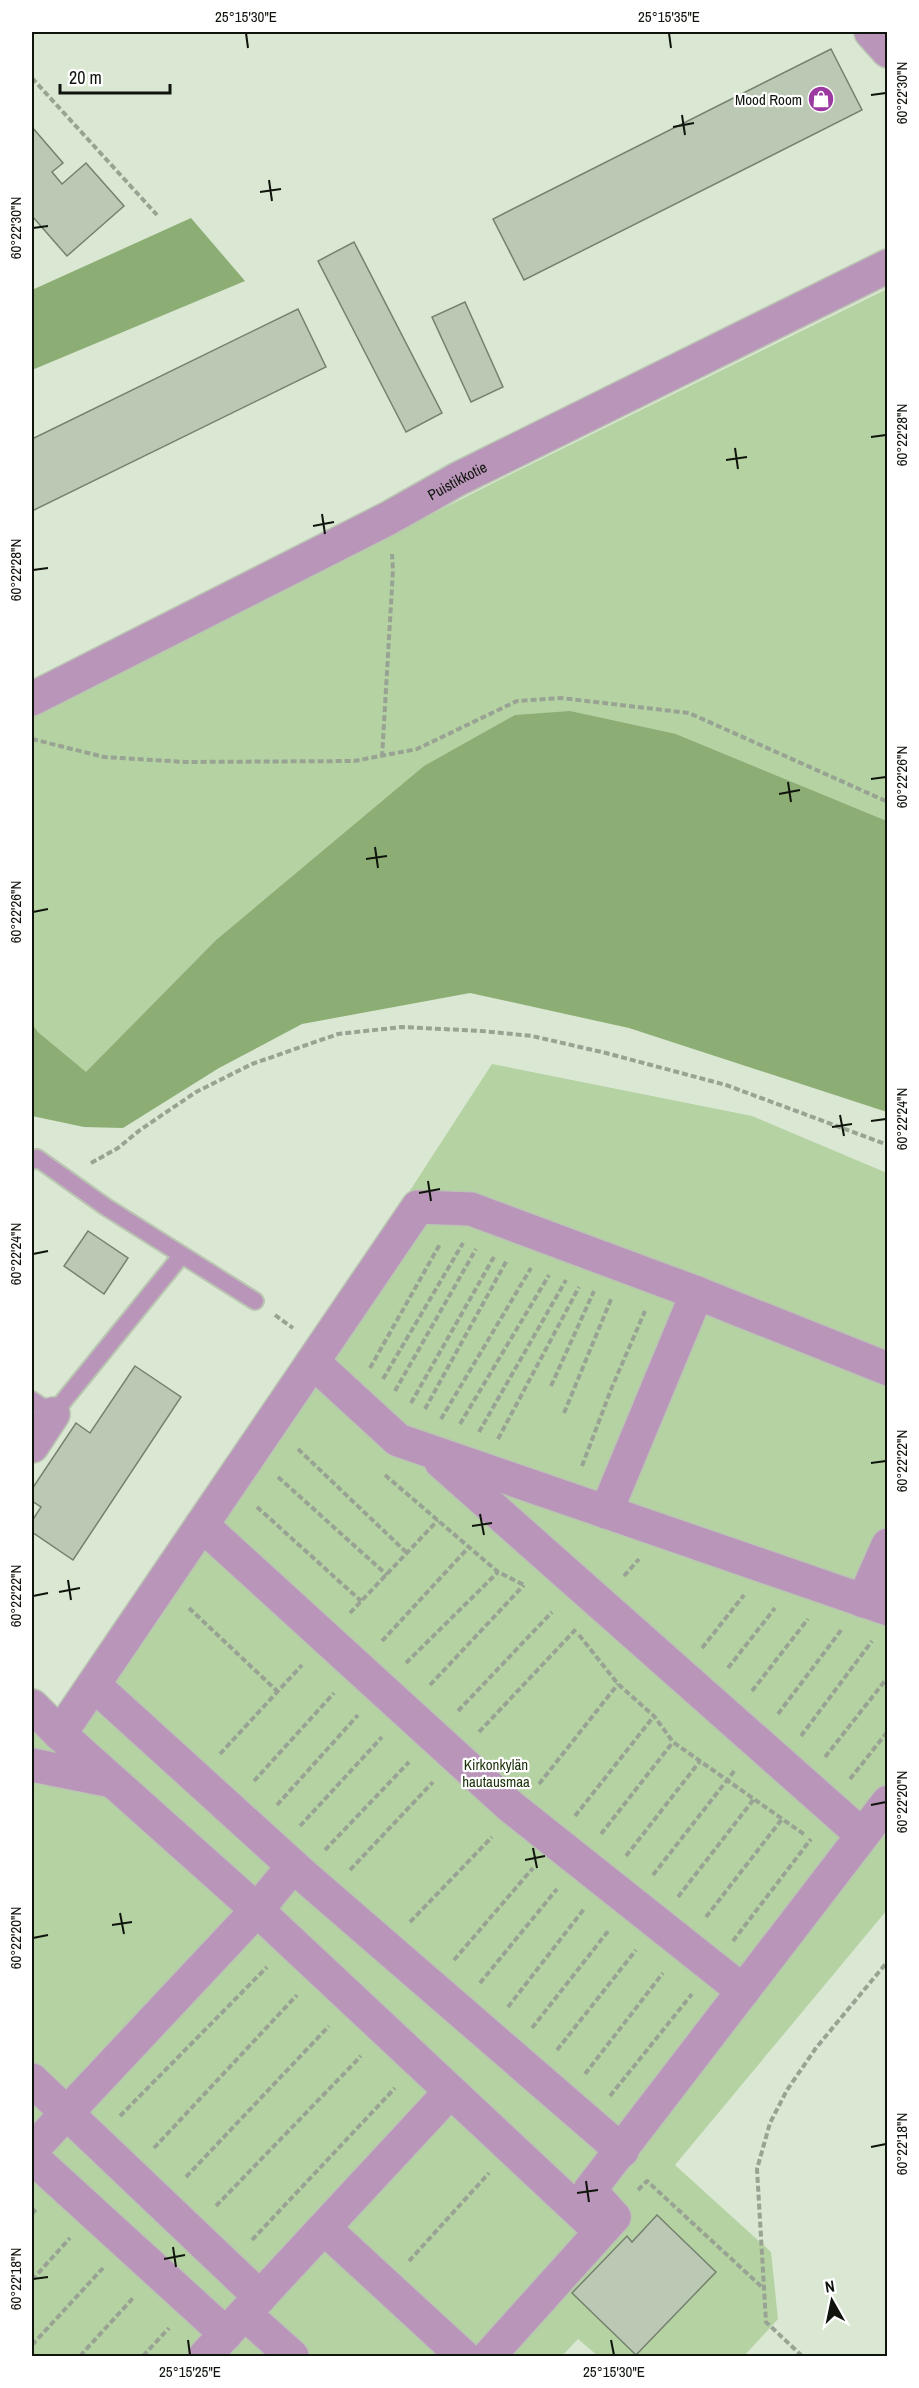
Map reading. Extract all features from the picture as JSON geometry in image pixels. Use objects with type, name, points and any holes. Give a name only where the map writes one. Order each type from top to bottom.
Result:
[{"type":"street","points":[[871,32],[888,51]]},
{"type":"street","name":"Puistikkotie","points":[[32,699],[389,518],[468,474],[888,266]]},
{"type":"street","points":[[60,1734],[418,1207],[545,1237],[697,1293],[888,1369]]},
{"type":"street","points":[[606,1512],[697,1293]]},
{"type":"street","points":[[317,1355],[398,1440],[435,1437],[606,1512],[875,1605],[888,1545]]},
{"type":"street","points":[[32,1446],[42,1407]]},
{"type":"street","points":[[435,1437],[600,1603],[862,1835]]},
{"type":"street","points":[[202,1525],[516,1812],[743,1991]]},
{"type":"street","points":[[94,1685],[293,1866],[622,2151]]},
{"type":"street","points":[[32,1706],[60,1734],[257,1910],[587,2219],[614,2217]]},
{"type":"street","points":[[32,1765],[113,1782]]},
{"type":"street","points":[[614,2217],[590,2190],[888,1802]]},
{"type":"street","points":[[32,2150],[257,1910],[293,1866]]},
{"type":"street","points":[[32,2080],[65,2114],[227,2266],[234,2326]]},
{"type":"street","points":[[234,2326],[450,2092]]},
{"type":"street","points":[[32,2157],[157,2272],[234,2326],[292,2356]]},
{"type":"street","points":[[489,2356],[614,2217]]},
{"type":"street","points":[[324,2228],[463,2356]]},
{"type":"lane","points":[[34,1159],[181,1256],[255,1301]]},
{"type":"lane","points":[[42,1407],[181,1256]]},
{"type":"path","points":[[32,78],[157,215]]},
{"type":"path","points":[[382,757],[393,570],[389,518]]},
{"type":"path","points":[[32,739],[104,757],[185,762],[354,761],[417,749],[517,701],[561,698],[688,712],[888,802]]},
{"type":"path","points":[[34,1159],[86,1166],[118,1148],[196,1092],[252,1064],[338,1034],[402,1027],[532,1036],[606,1053],[726,1085],[888,1145]]},
{"type":"path","points":[[369,1369],[545,1237]]},
{"type":"path","points":[[383,1379],[545,1237]]},
{"type":"path","points":[[545,1237],[551,1386]]},
{"type":"path","points":[[395,1392],[545,1237]]},
{"type":"path","points":[[411,1403],[545,1237]]},
{"type":"path","points":[[425,1409],[545,1237]]},
{"type":"path","points":[[545,1237],[564,1413]]},
{"type":"path","points":[[455,1432],[545,1237]]},
{"type":"path","points":[[478,1433],[545,1237]]},
{"type":"path","points":[[435,1437],[545,1237]]},
{"type":"path","points":[[496,1442],[545,1237]]},
{"type":"path","points":[[582,1466],[612,1387],[659,1279]]},
{"type":"path","points":[[255,1301],[317,1355]]},
{"type":"path","points":[[298,1449],[407,1553]]},
{"type":"path","points":[[379,1469],[498,1572],[532,1592]]},
{"type":"path","points":[[278,1477],[387,1575]]},
{"type":"path","points":[[257,1507],[362,1601]]},
{"type":"path","points":[[197,1779],[438,1520]]},
{"type":"path","points":[[600,1603],[664,1532]]},
{"type":"path","points":[[701,1648],[766,1567]]},
{"type":"path","points":[[254,1831],[380,1689],[498,1572]]},
{"type":"path","points":[[728,1670],[798,1578]]},
{"type":"path","points":[[746,1698],[831,1590]]},
{"type":"path","points":[[548,1605],[555,1611]]},
{"type":"path","points":[[757,1742],[875,1605]]},
{"type":"path","points":[[188,1607],[277,1692]]},
{"type":"path","points":[[568,1624],[618,1684],[654,1716],[673,1742],[842,1861]]},
{"type":"path","points":[[799,1739],[874,1639]]},
{"type":"path","points":[[824,1759],[888,1677]]},
{"type":"path","points":[[387,1947],[516,1812],[618,1684]]},
{"type":"path","points":[[458,2009],[567,1852],[654,1716]]},
{"type":"path","points":[[850,1779],[888,1731]]},
{"type":"path","points":[[432,1986],[567,1852],[673,1742]]},
{"type":"path","points":[[499,2044],[605,1882],[700,1761]]},
{"type":"path","points":[[499,2044],[631,1903],[727,1780]]},
{"type":"path","points":[[536,2076],[754,1799]]},
{"type":"path","points":[[565,2101],[782,1819]]},
{"type":"path","points":[[589,2122],[713,1967],[811,1839]]},
{"type":"path","points":[[95,2142],[291,1943]]},
{"type":"path","points":[[802,2356],[766,2322],[758,2169],[770,2123],[787,2090],[816,2048],[888,1961]]},
{"type":"path","points":[[129,2175],[320,1970]]},
{"type":"path","points":[[161,2204],[353,2001]]},
{"type":"path","points":[[191,2233],[386,2031]]},
{"type":"path","points":[[227,2266],[419,2062]]},
{"type":"path","points":[[387,2286],[511,2148]]},
{"type":"path","points":[[614,2217],[647,2181],[765,2289]]},
{"type":"path","points":[[32,2280],[92,2212]]},
{"type":"path","points":[[32,2345],[126,2243]]},
{"type":"path","points":[[80,2356],[157,2272]]},
{"type":"green space","points":[[191,218],[245,281],[32,370],[32,290]]},
{"type":"green space","points":[[887,289],[887,821],[676,734],[215,941],[86,1073],[38,1032],[32,1024],[32,717],[507,476]]},
{"type":"green space","points":[[570,711],[676,734],[887,821],[887,1112],[629,1028],[470,993],[302,1024],[219,1068],[123,1128],[84,1127],[32,1116],[32,1024],[38,1032],[86,1072],[215,941],[424,766],[515,715]]},
{"type":"green space","name":"Kirkonkylän hautausmaa","points":[[492,1064],[752,1116],[887,1173],[887,1910],[675,2165],[771,2252],[778,2319],[744,2356],[598,2356],[578,2339],[562,2356],[32,2356],[32,1692],[65,1723]]},
{"type":"building","points":[[831,49],[862,110],[524,280],[493,219]]},
{"type":"building","points":[[32,127],[63,163],[52,172],[62,184],[86,163],[124,206],[67,256],[32,216]]},
{"type":"building","points":[[354,242],[442,413],[406,432],[318,261]]},
{"type":"building","points":[[465,302],[503,387],[471,402],[432,317]]},
{"type":"building","points":[[298,309],[326,367],[32,511],[32,439]]},
{"type":"building","points":[[88,1231],[128,1258],[104,1294],[64,1266]]},
{"type":"building","points":[[135,1366],[181,1397],[73,1560],[32,1532],[32,1521],[41,1507],[32,1501],[32,1489],[76,1423],[90,1433]]},
{"type":"building","points":[[657,2215],[716,2272],[636,2355],[572,2293],[627,2236],[632,2242]]},
{"type":"place","name":"Mood Room","points":[[821,99]]}]
